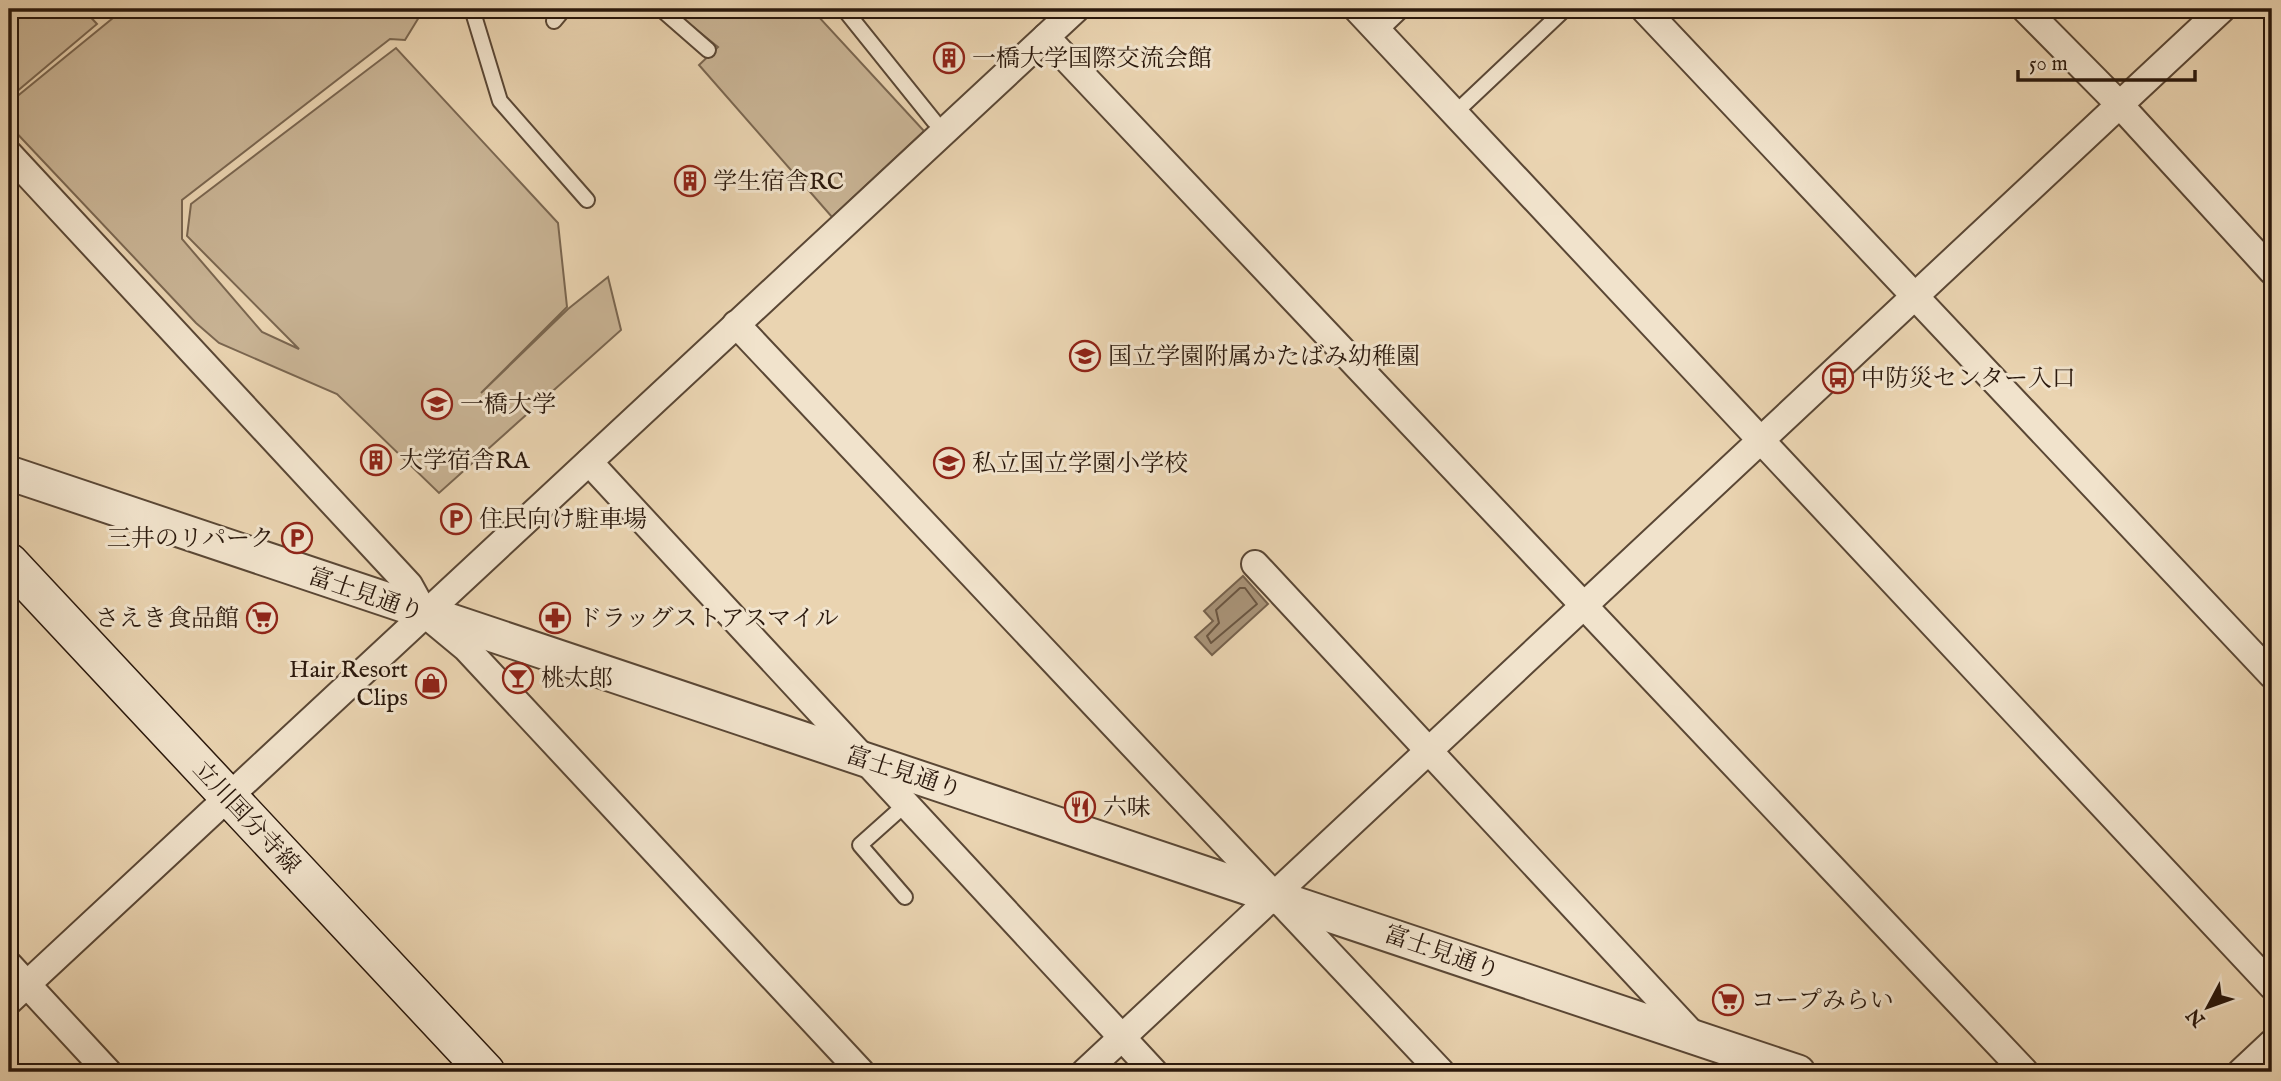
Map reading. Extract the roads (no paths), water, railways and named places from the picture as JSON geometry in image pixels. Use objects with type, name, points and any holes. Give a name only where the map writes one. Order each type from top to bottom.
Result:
[{"type":"main road","name":"立川国分寺線","points":[[9,562],[486,1072]]},
{"type":"street","points":[[108,1072],[15,984],[228,796],[1076,9]]},
{"type":"street","points":[[1357,9],[1763,438],[2272,986]]},
{"type":"street","points":[[1644,9],[1916,294],[2272,675]]},
{"type":"street","points":[[2025,9],[2119,104],[2272,271]]},
{"type":"street","points":[[1085,1072],[2222,9]]},
{"type":"street","points":[[1046,37],[2025,1072]]},
{"type":"street","points":[[9,155],[409,585],[425,614],[466,648],[861,1072]]},
{"type":"street","points":[[736,324],[1441,1072]]},
{"type":"street","points":[[589,462],[1153,1072]]},
{"type":"street","name":"富士見通り","points":[[9,473],[1798,1072]]},
{"type":"street","points":[[1255,564],[1696,1038]]},
{"type":"street","points":[[2241,1072],[2272,1043]]},
{"type":"lane","points":[[472,9],[500,101],[587,200]]},
{"type":"lane","points":[[554,20],[564,9]]},
{"type":"lane","points":[[661,9],[708,50]]},
{"type":"lane","points":[[1379,32],[1404,9]]},
{"type":"lane","points":[[1454,113],[1565,9]]},
{"type":"lane","points":[[850,11],[934,121]]},
{"type":"lane","points":[[905,897],[860,845],[907,803]]},
{"type":"water","points":[[1243,576],[1268,604],[1212,655],[1195,637],[1213,621],[1204,611]]},
{"type":"place","name":"一橋大学国際交流会館","points":[[949,58]]},
{"type":"place","name":"学生宿舎RC","points":[[690,181]]},
{"type":"place","name":"国立学園附属かたばみ幼稚園","points":[[1085,356]]},
{"type":"place","name":"中防災センター入口","points":[[1838,378]]},
{"type":"place","name":"一橋大学","points":[[437,404]]},
{"type":"place","name":"大学宿舎RA","points":[[376,460]]},
{"type":"place","name":"私立国立学園小学校","points":[[949,463]]},
{"type":"place","name":"住民向け駐車場","points":[[456,519]]},
{"type":"place","name":"三井のリパーク","points":[[297,538]]},
{"type":"place","name":"さえき食品館","points":[[262,618]]},
{"type":"place","name":"ドラッグストアスマイル","points":[[555,618]]},
{"type":"place","name":"桃太郎","points":[[518,678]]},
{"type":"place","name":"Hair Resort Clips","points":[[431,683]]},
{"type":"place","name":"六味","points":[[1080,807]]},
{"type":"place","name":"コープみらい","points":[[1728,1000]]}]
